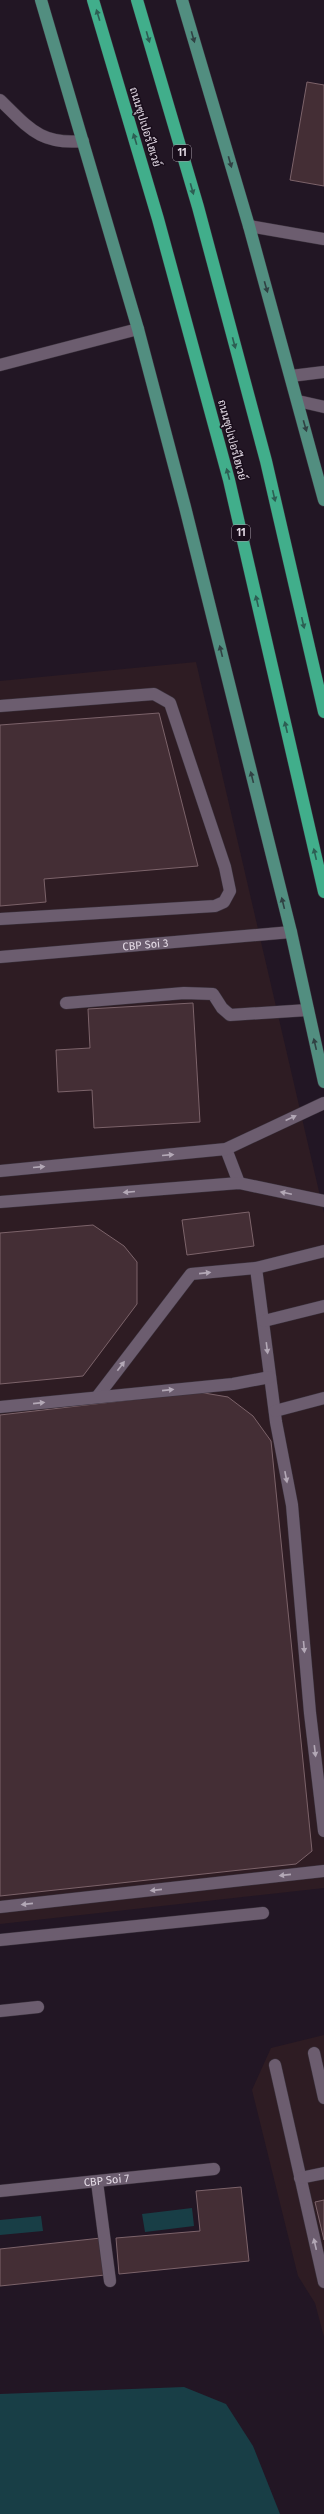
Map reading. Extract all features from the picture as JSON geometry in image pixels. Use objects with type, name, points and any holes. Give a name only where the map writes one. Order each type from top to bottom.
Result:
[{"type":"highway","name":"ถนนซุปเปอร์ไฮเวย์","points":[[93,0],[158,219],[229,480],[324,892]]},
{"type":"highway","name":"11","points":[[137,0],[198,207],[266,461],[324,712]]},
{"type":"main road","points":[[41,0],[138,329],[186,507],[290,932],[324,1082]]},
{"type":"main road","points":[[182,0],[249,226],[324,500]]},
{"type":"street","points":[[0,100],[39,136],[62,143],[83,141]]},
{"type":"street","points":[[249,226],[324,239]]},
{"type":"street","points":[[0,365],[138,329]]},
{"type":"street","points":[[291,376],[324,372]]},
{"type":"street","points":[[298,401],[324,407]]},
{"type":"street","points":[[0,706],[154,694],[170,703],[225,867],[230,891],[224,902],[215,906],[0,919]]},
{"type":"street","name":"CBP Soi 3","points":[[0,957],[290,932]]},
{"type":"street","points":[[66,1003],[184,993],[213,994],[222,1008],[230,1015],[308,1010]]},
{"type":"street","points":[[0,1171],[226,1149],[324,1103]]},
{"type":"street","points":[[226,1149],[238,1183]]},
{"type":"street","points":[[0,1202],[238,1183],[324,1201]]},
{"type":"street","points":[[97,1398],[191,1274],[256,1268],[324,1251]]},
{"type":"street","points":[[256,1268],[275,1411],[292,1506],[310,1713],[324,1831]]},
{"type":"street","points":[[264,1321],[324,1306]]},
{"type":"street","points":[[0,1407],[233,1384],[270,1377]]},
{"type":"street","points":[[275,1411],[324,1398]]},
{"type":"street","points":[[0,1907],[324,1871]]},
{"type":"street","points":[[0,1940],[263,1914]]},
{"type":"street","points":[[0,2011],[38,2007]]},
{"type":"street","points":[[314,2053],[324,2098]]},
{"type":"street","points":[[275,2065],[324,2282]]},
{"type":"street","name":"CBP Soi 7","points":[[0,2192],[214,2169]]},
{"type":"street","points":[[300,2178],[324,2173]]},
{"type":"street","points":[[97,2182],[110,2281]]},
{"type":"shaded area","points":[[196,662],[324,1213],[324,1888],[0,1924],[0,681]]},
{"type":"shaded area","points":[[324,2035],[324,2337],[315,2303],[298,2276],[252,2090],[271,2048]]},
{"type":"shaded area","points":[[192,2208],[194,2226],[145,2232],[142,2214]]},
{"type":"shaded area","points":[[41,2216],[43,2231],[0,2235],[0,2220]]},
{"type":"shaded area","points":[[184,2387],[226,2404],[253,2446],[280,2514],[0,2514],[0,2394]]},
{"type":"building","points":[[307,82],[324,85],[324,186],[290,180]]},
{"type":"building","points":[[159,713],[198,866],[44,879],[46,902],[0,906],[0,725]]},
{"type":"building","points":[[193,1003],[200,1122],[94,1128],[92,1090],[58,1092],[56,1050],[90,1048],[88,1009]]},
{"type":"building","points":[[249,1212],[254,1246],[187,1255],[182,1220]]},
{"type":"building","points":[[93,1225],[124,1246],[137,1262],[137,1304],[83,1376],[0,1384],[0,1233]]},
{"type":"building","points":[[198,1392],[228,1397],[253,1416],[271,1441],[312,1851],[296,1864],[0,1896],[0,1415]]},
{"type":"building","points":[[241,2187],[249,2261],[119,2274],[116,2238],[200,2231],[196,2191]]},
{"type":"building","points":[[324,2200],[324,2240],[315,2202]]},
{"type":"building","points":[[101,2238],[105,2275],[0,2286],[0,2249]]}]
